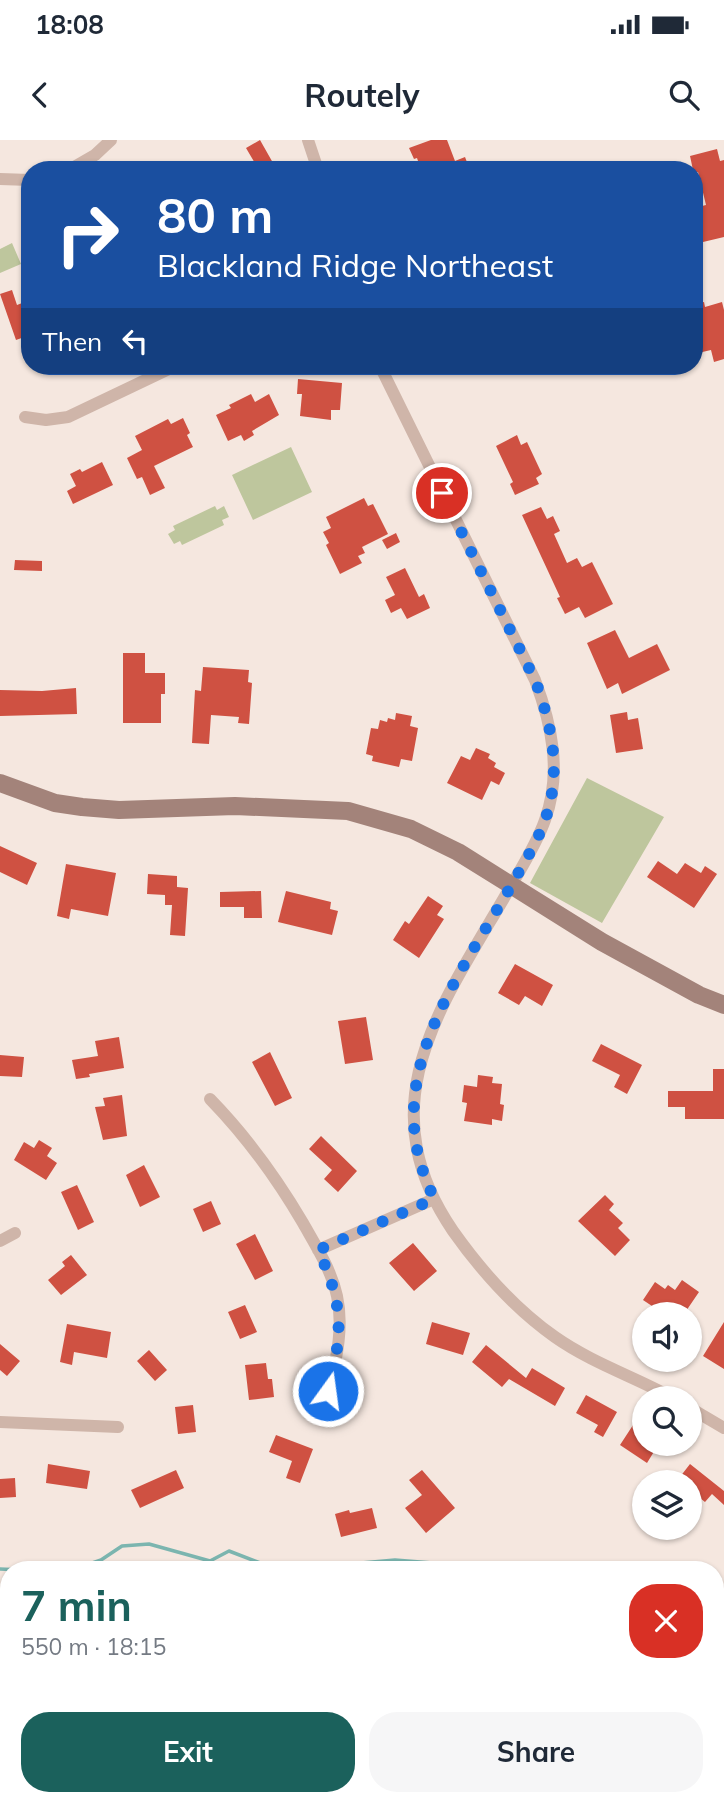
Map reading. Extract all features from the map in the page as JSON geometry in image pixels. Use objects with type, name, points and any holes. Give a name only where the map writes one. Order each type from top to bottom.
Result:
[{"type":"street","points":[[85,161],[111,140]]},
{"type":"street","points":[[308,140],[315,161]]},
{"type":"street","points":[[0,179],[21,180]]},
{"type":"street","points":[[25,417],[46,420],[68,417],[156,375]]},
{"type":"street","points":[[384,375],[535,680],[546,709],[554,757],[552,787],[545,819],[447,998],[421,1057],[414,1096],[417,1149],[434,1199],[446,1220],[481,1269],[518,1308],[577,1351],[648,1386]]},
{"type":"street","points":[[0,783],[55,803],[94,808],[119,810],[235,806],[348,811],[411,830],[458,852],[602,942],[699,995],[724,1005]]},
{"type":"street","points":[[210,1099],[249,1140],[271,1171],[318,1250],[335,1291],[339,1318],[338,1354],[328,1391]]},
{"type":"street","points":[[318,1250],[434,1199]]},
{"type":"street","points":[[0,1241],[15,1233]]},
{"type":"street","points":[[702,1415],[724,1428]]},
{"type":"street","points":[[0,1422],[118,1427]]},
{"type":"green space","points":[[12,243],[21,264],[0,273],[0,249]]},
{"type":"green space","points":[[291,447],[312,492],[253,520],[232,475]]},
{"type":"green space","points":[[215,506],[217,510],[224,506],[229,517],[222,520],[224,525],[182,545],[180,541],[174,544],[168,534],[175,530],[173,526]]},
{"type":"green space","points":[[587,778],[664,817],[602,923],[530,883]]},
{"type":"building","points":[[260,140],[272,161],[254,161],[246,148]]},
{"type":"building","points":[[431,140],[447,140],[455,161],[418,161],[417,158],[414,159],[409,148]]},
{"type":"building","points":[[717,149],[720,161],[724,160],[724,237],[703,242],[703,206],[706,205],[703,193],[703,161],[691,161],[690,156]]},
{"type":"building","points":[[12,290],[17,305],[21,303],[21,338],[16,340],[0,294]]},
{"type":"building","points":[[703,302],[705,307],[722,302],[724,310],[724,359],[714,362],[711,350],[703,352]]},
{"type":"building","points":[[298,379],[342,383],[340,410],[331,410],[331,420],[300,416],[302,394],[297,394]]},
{"type":"building","points":[[251,394],[255,402],[269,394],[279,415],[252,431],[254,435],[244,441],[241,435],[228,441],[216,415]]},
{"type":"building","points":[[183,418],[193,447],[154,466],[165,488],[150,495],[142,477],[137,479],[127,458],[142,450],[135,436],[168,419],[171,424]]},
{"type":"building","points":[[517,435],[521,445],[527,442],[542,474],[536,478],[539,484],[515,495],[510,484],[513,482],[496,446]]},
{"type":"building","points":[[102,462],[113,485],[73,504],[67,491],[76,486],[70,474],[80,469],[82,472]]},
{"type":"building","points":[[364,498],[368,506],[373,504],[388,534],[362,547],[365,553],[358,556],[362,563],[340,574],[326,545],[329,543],[323,532],[331,528],[326,517]]},
{"type":"building","points":[[541,507],[547,519],[553,516],[560,531],[554,534],[567,563],[577,558],[582,567],[592,562],[613,604],[585,618],[579,607],[565,614],[557,598],[560,597],[522,515]]},
{"type":"building","points":[[396,533],[400,542],[387,549],[382,540]]},
{"type":"building","points":[[15,560],[42,561],[42,571],[14,570]]},
{"type":"building","points":[[405,568],[419,597],[424,594],[430,608],[407,619],[401,608],[391,613],[385,600],[395,595],[386,577]]},
{"type":"building","points":[[615,630],[629,658],[657,644],[670,670],[622,694],[618,683],[607,689],[587,643]]},
{"type":"building","points":[[123,653],[145,653],[145,673],[165,673],[165,694],[161,694],[161,723],[123,723]]},
{"type":"building","points":[[203,667],[249,670],[248,682],[252,683],[249,724],[238,723],[239,717],[211,715],[209,744],[192,743],[195,690],[201,691]]},
{"type":"building","points":[[76,688],[77,714],[0,716],[0,690],[42,691]]},
{"type":"building","points":[[627,712],[628,720],[638,718],[643,749],[616,753],[610,715]]},
{"type":"building","points":[[396,713],[412,716],[410,726],[418,728],[412,761],[401,759],[399,767],[372,761],[373,756],[366,754],[371,728],[378,729],[380,720],[395,720]]},
{"type":"building","points":[[476,748],[490,754],[488,758],[496,763],[494,767],[505,773],[499,785],[491,781],[482,800],[447,783],[461,756],[470,760]]},
{"type":"building","points":[[0,846],[37,863],[27,885],[0,872]]},
{"type":"building","points":[[658,861],[677,874],[685,863],[701,873],[705,866],[717,874],[694,908],[647,877]]},
{"type":"building","points":[[66,864],[116,873],[108,916],[71,909],[69,919],[57,916]]},
{"type":"building","points":[[148,874],[177,876],[177,887],[188,888],[185,936],[170,935],[172,905],[165,905],[165,895],[147,894]]},
{"type":"building","points":[[261,891],[262,918],[244,918],[244,907],[220,907],[220,892]]},
{"type":"building","points":[[286,891],[331,902],[330,909],[338,911],[332,935],[278,922]]},
{"type":"building","points":[[428,896],[443,906],[437,915],[444,919],[419,958],[393,940],[405,921],[409,924]]},
{"type":"building","points":[[515,964],[553,985],[542,1006],[525,996],[519,1005],[498,993]]},
{"type":"building","points":[[366,1017],[373,1060],[345,1064],[338,1021]]},
{"type":"building","points":[[119,1037],[124,1068],[76,1079],[72,1060],[98,1056],[95,1041]]},
{"type":"building","points":[[601,1044],[642,1065],[627,1094],[614,1087],[620,1075],[592,1061]]},
{"type":"building","points":[[270,1052],[292,1098],[275,1106],[252,1062]]},
{"type":"building","points":[[0,1055],[24,1057],[22,1077],[0,1076]]},
{"type":"building","points":[[713,1069],[724,1069],[724,1119],[685,1119],[685,1107],[668,1107],[668,1091],[713,1091]]},
{"type":"building","points":[[478,1075],[493,1077],[492,1083],[502,1084],[502,1121],[492,1119],[492,1125],[464,1121],[467,1103],[462,1102],[464,1085],[477,1087]]},
{"type":"building","points":[[122,1095],[127,1136],[103,1140],[95,1107],[105,1106],[103,1098]]},
{"type":"building","points":[[321,1136],[357,1171],[338,1192],[324,1179],[332,1170],[309,1149]]},
{"type":"building","points":[[39,1140],[52,1148],[47,1156],[57,1163],[46,1180],[14,1160],[24,1142],[34,1148]]},
{"type":"building","points":[[144,1165],[160,1197],[140,1207],[126,1175]]},
{"type":"building","points":[[77,1185],[94,1222],[78,1230],[61,1192]]},
{"type":"building","points":[[605,1195],[614,1204],[609,1210],[623,1223],[618,1228],[630,1240],[615,1256],[578,1221]]},
{"type":"building","points":[[211,1201],[221,1224],[203,1232],[193,1209]]},
{"type":"building","points":[[255,1234],[273,1271],[255,1280],[236,1244]]},
{"type":"building","points":[[413,1243],[437,1271],[414,1291],[389,1263]]},
{"type":"building","points":[[71,1255],[87,1275],[61,1295],[48,1280],[65,1266],[62,1262]]},
{"type":"building","points":[[682,1280],[699,1292],[692,1302],[643,1300],[655,1282],[665,1289],[668,1285],[675,1290]]},
{"type":"building","points":[[245,1305],[257,1332],[240,1339],[228,1312]]},
{"type":"building","points":[[432,1322],[470,1333],[463,1355],[426,1344]]},
{"type":"building","points":[[724,1322],[724,1369],[703,1356]]},
{"type":"building","points":[[67,1324],[111,1332],[107,1358],[74,1352],[72,1365],[60,1362]]},
{"type":"building","points":[[0,1344],[20,1361],[7,1376],[0,1370]]},
{"type":"building","points":[[486,1345],[526,1378],[532,1368],[565,1388],[555,1406],[509,1379],[502,1387],[472,1362]]},
{"type":"building","points":[[149,1350],[167,1370],[155,1381],[137,1361]]},
{"type":"building","points":[[266,1363],[268,1379],[272,1379],[274,1397],[249,1400],[245,1365]]},
{"type":"building","points":[[586,1395],[617,1412],[603,1437],[594,1432],[598,1425],[576,1413]]},
{"type":"building","points":[[193,1405],[196,1432],[178,1434],[175,1407]]},
{"type":"building","points":[[632,1427],[632,1453],[620,1445]]},
{"type":"building","points":[[276,1435],[313,1449],[300,1483],[286,1478],[292,1461],[269,1452]]},
{"type":"building","points":[[636,1456],[651,1456],[647,1463]]},
{"type":"building","points":[[48,1464],[90,1471],[87,1489],[46,1483]]},
{"type":"building","points":[[690,1464],[698,1470],[685,1470]]},
{"type":"building","points":[[176,1470],[184,1488],[140,1508],[131,1490]]},
{"type":"building","points":[[422,1470],[455,1508],[426,1533],[405,1508],[422,1495],[409,1480]]},
{"type":"building","points":[[702,1474],[724,1491],[724,1505],[712,1494],[705,1502],[702,1500]]},
{"type":"building","points":[[15,1478],[16,1497],[0,1498],[0,1479]]},
{"type":"building","points":[[372,1508],[377,1528],[341,1537],[335,1514]]},
{"type":"waterway","points":[[98,1561],[122,1546],[149,1544],[210,1561]]},
{"type":"waterway","points":[[210,1561],[229,1551],[255,1561]]},
{"type":"waterway","points":[[384,1561],[408,1561]]},
{"type":"route","points":[[328,1391],[338,1354],[339,1318],[337,1298],[329,1271],[318,1250],[434,1199],[417,1149],[414,1123],[414,1096],[421,1057],[447,998],[531,849],[545,819],[552,787],[554,757],[546,709],[535,680],[442,493]]}]
